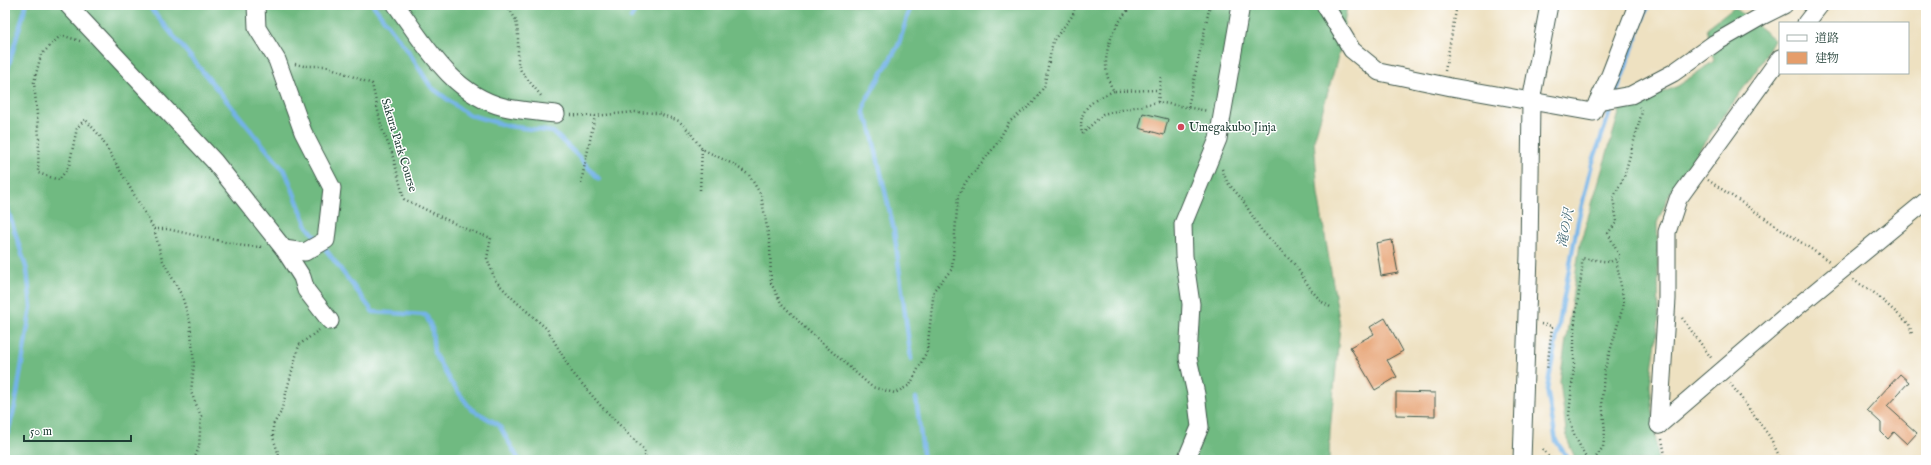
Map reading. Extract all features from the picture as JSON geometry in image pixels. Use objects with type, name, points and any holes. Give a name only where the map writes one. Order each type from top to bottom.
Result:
[{"type":"street","points":[[68,5],[214,161],[284,249],[302,276],[306,290],[330,321]]},
{"type":"street","points":[[256,5],[256,28],[277,60],[303,132],[332,188],[326,240],[305,252],[284,249]]},
{"type":"street","points":[[396,5],[440,65],[456,82],[467,90],[478,97],[503,107],[556,114]]},
{"type":"street","points":[[1186,460],[1200,427],[1196,394],[1188,358],[1190,304],[1184,256],[1183,224],[1218,139],[1241,5]]},
{"type":"street","points":[[1324,5],[1352,50],[1380,72],[1442,85],[1593,112],[1602,101],[1610,75],[1637,5]]},
{"type":"street","points":[[1522,460],[1529,255],[1531,101],[1549,5]]},
{"type":"street","points":[[1602,101],[1628,96],[1673,73],[1714,44],[1784,5]]},
{"type":"street","points":[[1807,22],[1820,5]]},
{"type":"street","points":[[1659,425],[1667,299],[1667,232],[1678,199],[1698,173],[1728,127],[1779,59]]},
{"type":"street","points":[[1659,425],[1926,201]]},
{"type":"path","points":[[507,5],[516,20],[518,33],[518,64],[521,71],[556,114],[595,116],[634,112],[657,113],[680,121],[702,149],[733,164],[749,175],[761,195],[770,244],[771,283],[781,303],[804,327],[872,387],[895,393],[910,384],[927,351],[934,290],[952,269],[958,197],[965,183],[996,145],[1008,122],[1032,104],[1044,87],[1053,41],[1073,15],[1075,5]]},
{"type":"path","points":[[1114,91],[1108,82],[1106,57],[1116,26],[1133,5]]},
{"type":"path","points":[[1188,107],[1210,5]]},
{"type":"path","points":[[1442,85],[1457,5]]},
{"type":"path","points":[[82,42],[61,35],[41,55],[34,82],[39,137],[38,174],[59,180],[69,166],[77,128],[85,120],[100,136],[154,228],[162,260],[182,296],[190,322],[194,364],[191,392],[202,416],[199,447],[194,460]]},
{"type":"path","name":"Sakura Park Course","points":[[277,60],[304,66],[326,66],[372,84],[382,129],[392,152],[404,199],[468,230],[491,238],[487,258],[495,280],[511,297],[547,329],[572,372],[601,406],[644,450],[646,460]]},
{"type":"path","points":[[1158,102],[1161,76]]},
{"type":"path","points":[[1159,90],[1114,91],[1089,104],[1080,123],[1082,134],[1103,114],[1158,102],[1223,114]]},
{"type":"path","points":[[1587,460],[1573,432],[1569,415],[1574,366],[1574,329],[1582,270],[1582,258],[1610,262],[1620,257],[1608,233],[1617,222],[1613,198],[1624,177],[1642,112],[1628,96]]},
{"type":"path","points":[[581,183],[595,116]]},
{"type":"path","points":[[700,190],[702,149]]},
{"type":"path","points":[[1214,150],[1220,161],[1227,182],[1242,199],[1261,230],[1295,265],[1312,291],[1322,302],[1332,308]]},
{"type":"path","points":[[1698,173],[1780,230],[1828,259],[1840,272],[1872,291],[1909,324],[1912,334]]},
{"type":"path","points":[[154,228],[167,229],[243,246],[284,249]]},
{"type":"path","points":[[1594,460],[1603,447],[1605,432],[1602,400],[1604,372],[1624,303],[1616,259]]},
{"type":"path","points":[[280,459],[273,437],[273,425],[281,412],[298,346],[330,321]]},
{"type":"path","points":[[1526,322],[1552,326],[1547,370]]},
{"type":"path","points":[[1659,425],[1666,460]]},
{"type":"path","points":[[1543,449],[1551,460]]},
{"type":"green space","points":[[5,5],[1347,5],[1340,50],[1314,140],[1318,194],[1340,325],[1330,431],[1329,460],[5,460]]},
{"type":"green space","points":[[1734,7],[1774,39],[1760,65],[1672,188],[1657,223],[1659,319],[1650,385],[1658,460],[1576,460],[1567,439],[1560,381],[1580,244],[1620,110],[1678,86],[1714,61],[1707,28]]},
{"type":"building","points":[[1143,113],[1168,119],[1164,135],[1139,128]]},
{"type":"building","points":[[1392,240],[1398,273],[1381,276],[1376,243]]},
{"type":"building","points":[[1385,318],[1403,351],[1387,360],[1397,377],[1375,390],[1350,347],[1374,334],[1370,327]]},
{"type":"building","points":[[1900,374],[1909,382],[1887,406],[1917,433],[1907,444],[1894,432],[1888,439],[1881,432],[1881,423],[1867,410]]},
{"type":"building","points":[[1396,392],[1435,393],[1435,416],[1396,415]]},
{"type":"waterway","points":[[5,78],[26,5]]},
{"type":"waterway","points":[[148,5],[286,173],[307,226],[318,240]]},
{"type":"waterway","points":[[373,5],[408,51],[431,87],[467,114],[508,126],[553,132],[599,179]]},
{"type":"waterway","points":[[631,18],[638,5]]},
{"type":"waterway","points":[[911,5],[898,46],[865,102],[864,114],[870,126],[894,230],[911,359]]},
{"type":"waterway","name":"滝の沢","points":[[1616,94],[1648,5]]},
{"type":"waterway","name":"滝の沢","points":[[1569,460],[1556,441],[1547,389],[1578,221],[1592,164],[1613,103]]},
{"type":"waterway","points":[[5,201],[27,270],[31,307],[15,406],[5,443]]},
{"type":"waterway","points":[[323,246],[373,312],[426,315],[432,329],[434,353],[450,381],[471,409],[499,425],[519,460]]},
{"type":"waterway","points":[[916,398],[924,460]]},
{"type":"place","name":"Umegakubo Jinja","points":[[1181,127]]}]
